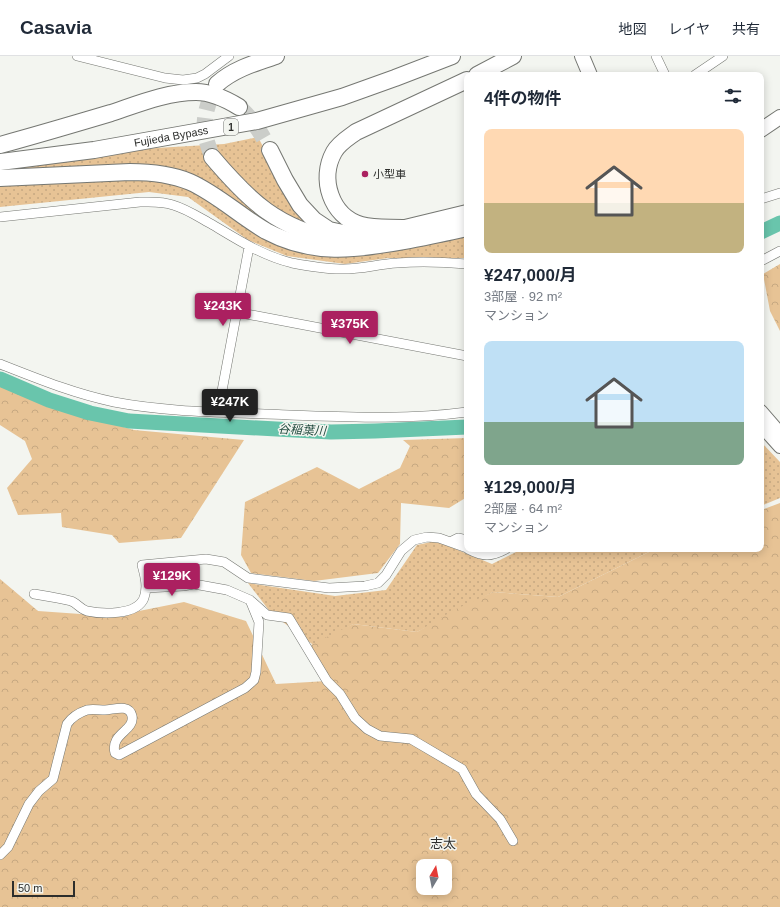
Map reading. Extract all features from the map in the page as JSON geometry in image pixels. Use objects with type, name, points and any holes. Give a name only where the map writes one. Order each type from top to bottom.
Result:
[{"type":"highway","points":[[217,84],[225,77],[242,68],[276,56]]},
{"type":"highway","name":"Fujieda Bypass","points":[[0,162],[94,150],[258,121],[342,97],[452,56]]},
{"type":"highway","points":[[483,72],[513,56]]},
{"type":"highway","points":[[464,81],[356,132],[334,151],[327,176],[328,193],[336,207],[348,218],[361,225],[416,235],[464,225]]},
{"type":"highway","name":"1","points":[[0,144],[182,93],[198,92],[215,96],[227,100],[239,107]]},
{"type":"highway","points":[[270,150],[300,206],[314,220],[329,230],[362,235],[406,234],[464,228]]},
{"type":"highway","points":[[212,157],[234,183],[254,201],[269,214],[292,227],[314,236],[343,243],[374,246]]},
{"type":"highway","points":[[0,178],[130,172],[151,172],[171,176],[203,188],[266,231],[297,243],[314,247],[336,249],[356,249],[374,246],[464,214]]},
{"type":"main road","points":[[582,56],[589,72]]},
{"type":"main road","points":[[764,128],[780,118]]},
{"type":"main road","points":[[764,414],[780,433]]},
{"type":"main road","points":[[764,429],[780,447]]},
{"type":"street","points":[[77,56],[165,78],[183,80],[197,78],[205,74],[229,56]]},
{"type":"street","points":[[656,56],[664,72]]},
{"type":"street","points":[[699,72],[723,56]]},
{"type":"street","points":[[764,198],[780,192]]},
{"type":"street","points":[[0,217],[140,202],[156,202],[172,204],[187,210],[249,247],[291,263],[341,270],[397,263],[422,262],[464,264]]},
{"type":"street","points":[[218,412],[249,247]]},
{"type":"street","points":[[764,259],[780,251]]},
{"type":"street","points":[[236,312],[464,355]]},
{"type":"street","points":[[0,364],[53,385],[84,395],[114,402],[181,411],[353,418],[433,417],[464,412]]},
{"type":"street","points":[[34,594],[73,602],[80,608],[86,610],[102,613],[121,612],[136,607],[143,600],[146,588],[146,579],[142,565],[206,559],[224,562],[248,578],[329,588],[365,586],[378,583],[386,575],[401,551],[414,540],[426,537],[439,538],[464,547]]},
{"type":"street","points":[[450,542],[458,538],[464,539]]},
{"type":"street","points":[[473,552],[487,555],[501,552]]},
{"type":"street","points":[[146,588],[194,584],[227,590],[250,600],[267,615],[289,618],[327,681],[340,694],[355,718],[367,729],[380,736],[411,739],[462,769],[476,794],[500,819],[513,841]]},
{"type":"street","points":[[0,855],[8,847],[29,804],[39,791],[53,779],[67,724],[72,717],[88,710],[107,710],[118,708],[127,710],[131,714],[131,724],[116,740],[113,746],[115,753],[119,755],[218,704],[245,688],[254,680],[256,672],[259,622],[250,600]]},
{"type":"green space","points":[[258,137],[285,189],[325,231],[276,221],[283,235],[194,179],[0,174],[0,167],[156,148],[224,144]]},
{"type":"green space","points":[[157,177],[194,188],[262,231],[464,232],[464,258],[388,258],[345,264],[287,256],[248,240],[188,197],[149,192],[0,207],[0,184]]},
{"type":"green space","points":[[780,264],[780,331],[770,311],[764,273]]},
{"type":"green space","points":[[0,386],[51,406],[134,430],[244,440],[181,538],[119,543],[112,535],[62,527],[61,513],[18,515],[7,488],[32,459],[25,441],[0,425]]},
{"type":"green space","points":[[464,438],[464,499],[449,508],[401,503],[400,544],[378,573],[314,581],[251,573],[241,555],[245,502],[317,467],[359,489],[400,468],[410,446],[403,440]]},
{"type":"green space","points":[[764,445],[780,462],[780,498],[764,505]]},
{"type":"green space","points":[[780,503],[780,907],[0,907],[0,579],[38,611],[123,617],[139,611],[184,602],[246,621],[276,684],[327,681],[311,645],[353,624],[417,632],[454,610],[493,592],[558,597],[649,552],[764,552],[764,509]]},
{"type":"green space","points":[[436,541],[492,564],[516,552],[649,552],[558,597],[493,592],[417,632],[353,624],[316,647],[271,613],[248,583],[335,596],[386,590],[417,545]]},
{"type":"waterway","name":"谷稲葉川","points":[[764,231],[780,223]]},
{"type":"waterway","name":"谷稲葉川","points":[[0,379],[49,400],[90,413],[129,421],[331,432],[464,427]]},
{"type":"tunnel","points":[[212,157],[206,136],[205,120],[209,101],[217,84]]},
{"type":"tunnel","points":[[239,107],[256,127],[270,150]]},
{"type":"place","name":"小型車","points":[[365,174]]},
{"type":"district","name":"志太","points":[[443,843]]}]
